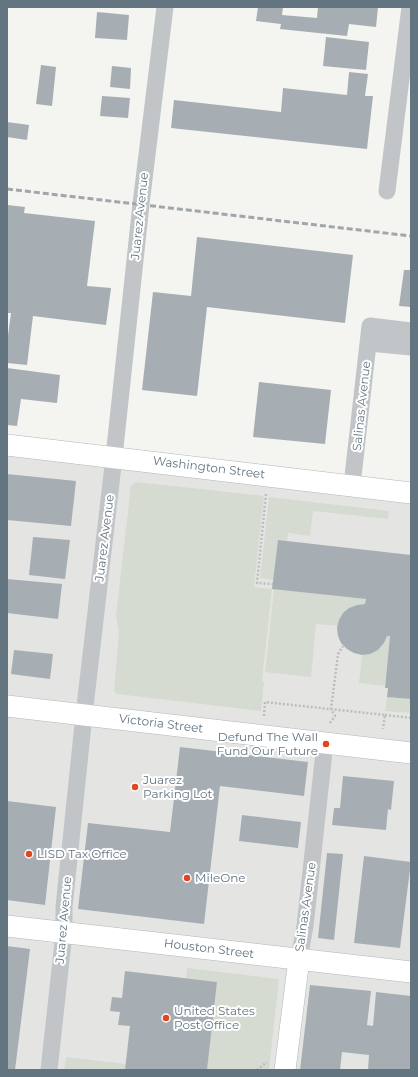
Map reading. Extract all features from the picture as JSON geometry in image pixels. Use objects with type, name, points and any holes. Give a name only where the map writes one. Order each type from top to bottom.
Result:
[{"type":"main road","name":"Washington Street","points":[[7,446],[114,457],[411,493]]},
{"type":"main road","name":"Victoria Street","points":[[7,706],[411,753]]},
{"type":"main road","name":"Houston Street","points":[[7,926],[411,972]]},
{"type":"main road","name":"Salinas Avenue","points":[[277,1065],[299,959]]},
{"type":"street","name":"Juarez Avenue","points":[[48,1070],[64,933],[65,899],[84,715],[114,457],[141,204],[165,7]]},
{"type":"street","points":[[387,192],[410,7]]},
{"type":"street","points":[[370,335],[411,331]]},
{"type":"street","points":[[370,335],[411,347]]},
{"type":"street","name":"Salinas Avenue","points":[[352,485],[370,335]]},
{"type":"street","name":"Salinas Avenue","points":[[299,959],[305,926],[325,743]]},
{"type":"path","points":[[266,494],[257,583],[273,584]]},
{"type":"path","points":[[330,723],[335,716],[332,709],[338,654],[343,646]]},
{"type":"path","points":[[264,716],[265,702],[411,718]]},
{"type":"path","points":[[383,729],[385,715]]},
{"type":"path","points":[[257,1070],[277,1065]]},
{"type":"shaded area","points":[[7,445],[411,493],[411,1070],[7,1070]]},
{"type":"shaded area","points":[[136,482],[264,496],[254,587],[272,589],[262,681],[264,682],[261,711],[117,694],[114,691],[119,632],[116,616],[131,485]]},
{"type":"shaded area","points":[[269,497],[389,511],[388,519],[313,511],[310,536],[288,533],[287,541],[278,540],[273,580],[260,578]]},
{"type":"shaded area","points":[[274,589],[366,599],[365,604],[349,608],[338,626],[316,624],[311,677],[265,672]]},
{"type":"shaded area","points":[[387,636],[390,636],[385,686],[359,683],[362,655],[378,650],[384,643]]},
{"type":"shaded area","points":[[387,697],[411,699],[411,713],[385,711]]},
{"type":"shaded area","points":[[187,968],[279,979],[269,1070],[207,1070],[217,982],[186,978]]},
{"type":"shaded area","points":[[66,1057],[126,1064],[125,1070],[64,1070]]},
{"type":"building","points":[[258,7],[283,7],[282,15],[317,18],[318,7],[378,7],[376,27],[349,24],[347,36],[280,29],[281,24],[256,21]]},
{"type":"building","points":[[97,12],[129,15],[127,40],[95,38]]},
{"type":"building","points":[[326,37],[369,42],[366,70],[323,66]]},
{"type":"building","points":[[41,65],[56,67],[52,106],[36,104]]},
{"type":"building","points":[[112,66],[131,68],[130,89],[110,87]]},
{"type":"building","points":[[349,72],[368,74],[365,96],[373,96],[367,149],[171,128],[174,100],[281,112],[283,88],[347,95]]},
{"type":"building","points":[[102,96],[130,98],[128,118],[100,116]]},
{"type":"building","points":[[7,122],[29,125],[27,140],[7,137]]},
{"type":"building","points":[[7,205],[25,207],[24,213],[95,221],[87,286],[111,288],[106,325],[33,316],[27,365],[7,363],[7,343],[11,313],[7,313]]},
{"type":"building","points":[[197,237],[353,255],[345,323],[207,307],[197,396],[142,390],[153,292],[191,296]]},
{"type":"building","points":[[404,270],[411,270],[411,307],[399,306]]},
{"type":"building","points":[[7,368],[60,375],[57,403],[21,399],[17,426],[7,425]]},
{"type":"building","points":[[259,382],[331,390],[325,444],[253,437]]},
{"type":"building","points":[[7,474],[76,481],[71,526],[7,520]]},
{"type":"building","points":[[33,537],[70,540],[65,579],[29,575]]},
{"type":"building","points":[[278,540],[411,555],[411,699],[387,697],[388,688],[385,688],[390,636],[387,636],[384,643],[378,650],[370,654],[362,655],[354,653],[341,643],[337,628],[339,620],[343,613],[349,608],[365,604],[366,599],[272,589]]},
{"type":"building","points":[[7,579],[62,584],[58,619],[7,613]]},
{"type":"building","points":[[14,650],[53,654],[50,679],[11,674]]},
{"type":"building","points":[[180,747],[308,762],[304,796],[220,786],[204,924],[78,909],[88,823],[170,832]]},
{"type":"building","points":[[343,776],[394,781],[391,810],[388,809],[386,830],[332,825],[334,808],[340,808]]},
{"type":"building","name":"LISD Tax Office","points":[[7,801],[56,807],[45,905],[7,900]]},
{"type":"building","points":[[242,815],[301,822],[298,848],[239,841]]},
{"type":"building","points":[[327,853],[343,854],[334,940],[318,938]]},
{"type":"building","points":[[364,856],[411,862],[400,948],[354,943]]},
{"type":"building","points":[[7,946],[30,949],[15,1070],[7,1070]]},
{"type":"building","name":"United States Post Office","points":[[125,971],[217,982],[207,1070],[125,1070],[130,1026],[118,1025],[120,1012],[110,1011],[112,997],[122,998]]},
{"type":"building","points":[[310,985],[371,991],[367,1025],[373,1026],[376,992],[411,996],[411,1070],[368,1070],[369,1055],[342,1052],[340,1070],[300,1070]]},
{"type":"railway","points":[[7,189],[411,236]]},
{"type":"place","name":"Defund The Wall Fund Our Future","points":[[326,744]]},
{"type":"place","name":"Juarez Parking Lot","points":[[135,787]]},
{"type":"place","name":"LISD Tax Office","points":[[29,854]]},
{"type":"place","name":"MileOne","points":[[187,878]]},
{"type":"place","name":"United States Post Office","points":[[166,1018]]}]
